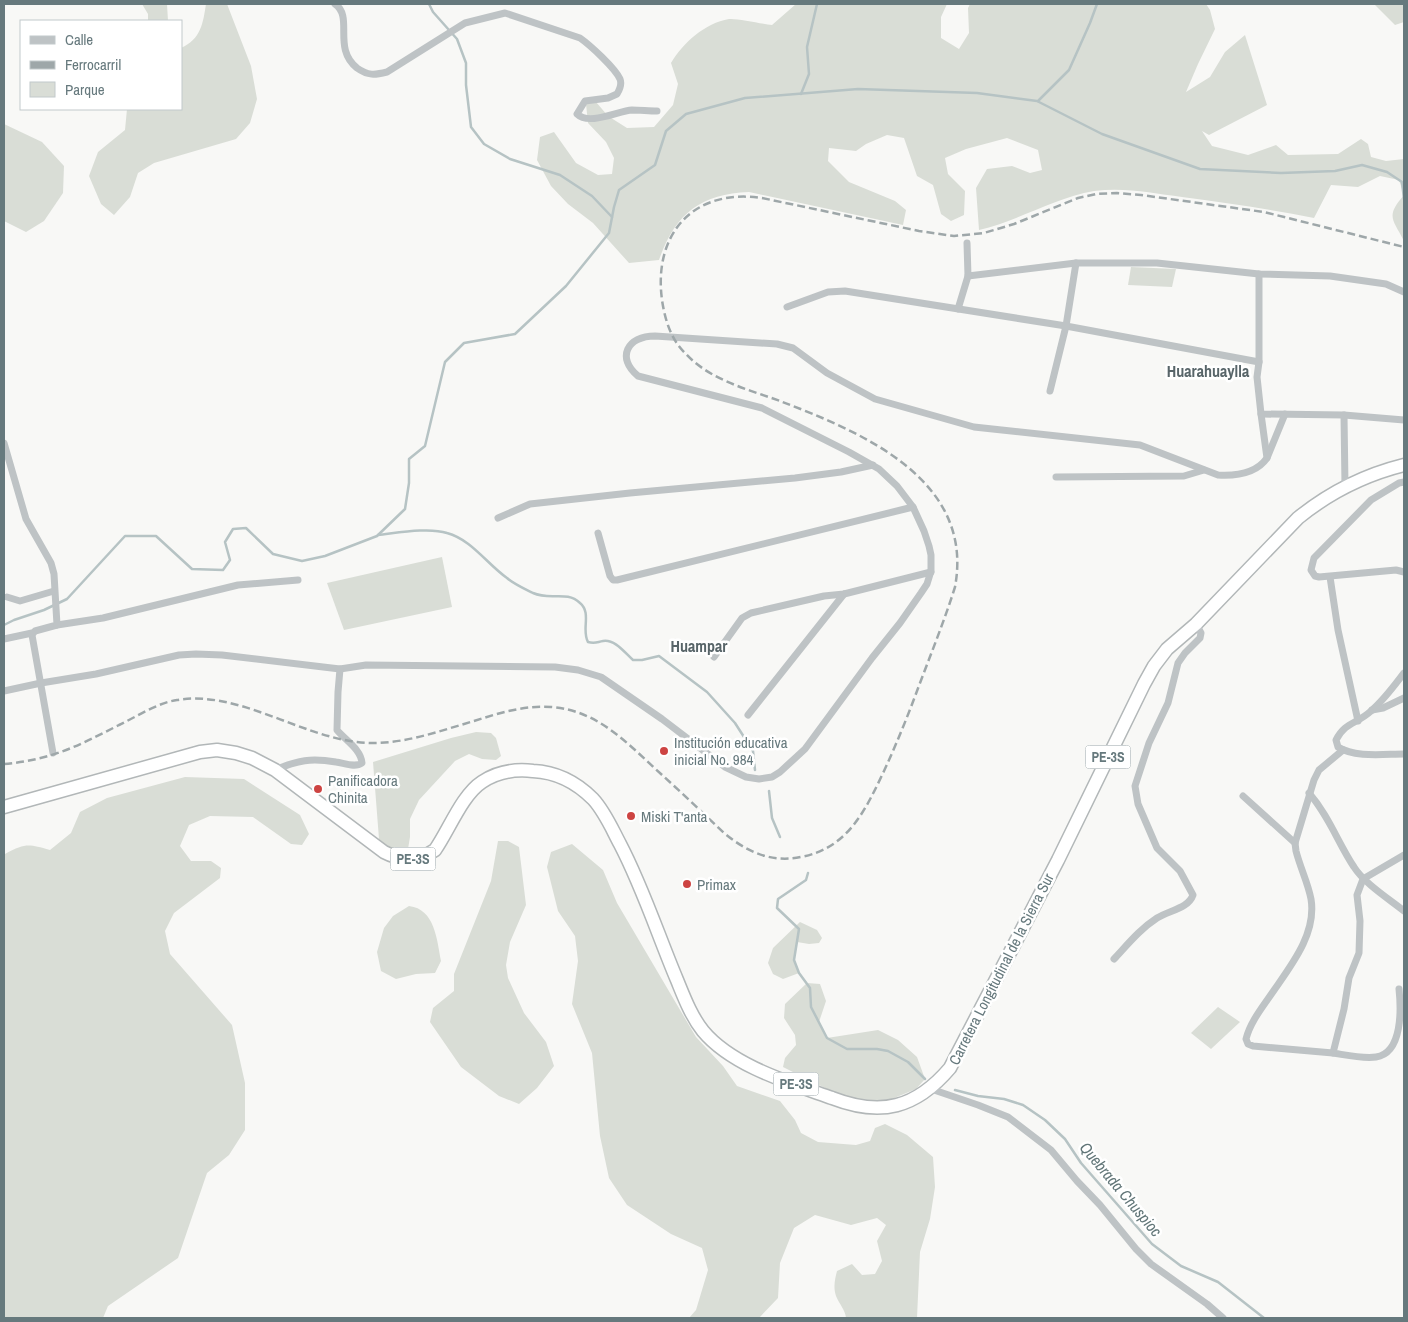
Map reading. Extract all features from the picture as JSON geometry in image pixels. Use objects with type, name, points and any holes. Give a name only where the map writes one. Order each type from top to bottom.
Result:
[{"type":"highway","name":"Carretera Longitudinal de la Sierra Sur","points":[[4,807],[200,752],[217,750],[252,758],[275,770],[384,852],[395,857],[418,859],[435,850],[472,791],[482,782],[494,776],[520,770],[560,776],[580,788],[594,801],[613,829],[632,866],[668,959],[692,1014],[711,1040],[749,1066],[851,1106],[867,1108],[890,1107],[910,1100],[931,1089],[950,1068],[1058,860],[1154,666],[1167,648],[1196,624],[1298,518],[1326,497],[1345,486],[1365,477],[1404,465]]},
{"type":"street","points":[[335,4],[342,10],[344,18],[344,50],[348,58],[359,69],[368,74],[387,72],[465,23],[504,13],[580,38],[615,72],[620,79],[621,85],[617,94],[608,98],[585,101],[577,114],[580,118],[615,115],[630,110],[657,111]]},
{"type":"street","points":[[958,309],[968,276],[967,243]]},
{"type":"street","points":[[968,276],[1076,263],[1157,263],[1259,274],[1330,276],[1386,284],[1404,292]]},
{"type":"street","points":[[1050,392],[1066,326],[1076,263]]},
{"type":"street","points":[[1259,274],[1258,393],[1267,458]]},
{"type":"street","points":[[787,307],[828,292],[845,291],[1066,326],[1259,362]]},
{"type":"street","points":[[4,691],[96,674],[179,655],[196,654],[222,655],[340,669],[366,665],[555,667],[578,670],[601,678],[662,719],[725,767],[746,777],[759,779],[772,777],[805,749],[921,594],[931,572],[929,546],[913,507],[897,486],[873,465],[762,408],[638,376],[632,371],[627,362],[627,351],[630,344],[635,340],[646,336],[777,344],[793,348],[827,373],[875,399],[954,423],[974,427],[1140,445],[1218,475],[1231,476],[1242,474],[1262,466],[1285,414]]},
{"type":"street","points":[[1261,414],[1344,415],[1404,420]]},
{"type":"street","points":[[1344,415],[1345,486]]},
{"type":"street","points":[[4,443],[26,519],[51,564],[54,574],[57,626]]},
{"type":"street","points":[[498,518],[530,504],[795,478],[841,472],[873,465]]},
{"type":"street","points":[[1056,477],[1184,476],[1204,470]]},
{"type":"street","points":[[1404,482],[1370,500],[1314,558],[1311,566],[1312,574],[1319,577],[1377,571],[1396,570],[1404,572]]},
{"type":"street","points":[[598,533],[610,576],[613,580],[618,580],[913,507]]},
{"type":"street","points":[[714,657],[742,618],[751,613],[824,596],[844,594],[931,572]]},
{"type":"street","points":[[1330,577],[1338,630],[1358,721]]},
{"type":"street","points":[[4,640],[57,626],[103,618],[238,585],[298,580]]},
{"type":"street","points":[[7,597],[20,601],[54,593]]},
{"type":"street","points":[[748,715],[844,594]]},
{"type":"street","points":[[1114,959],[1138,932],[1171,910],[1183,907],[1191,902],[1193,895],[1180,871],[1166,858],[1154,842],[1138,804],[1135,786],[1149,744],[1168,703],[1178,663],[1200,638],[1201,633],[1196,624]]},
{"type":"street","points":[[32,633],[53,753]]},
{"type":"street","points":[[275,770],[308,759],[356,765],[362,763],[361,756],[350,741],[337,730],[340,669]]},
{"type":"street","points":[[1404,673],[1386,697],[1358,721],[1341,730],[1336,740],[1338,747],[1342,750],[1362,754],[1404,754]]},
{"type":"street","points":[[1372,710],[1383,708],[1404,698]]},
{"type":"street","points":[[1342,750],[1319,770],[1309,793],[1295,843],[1311,899],[1308,928],[1299,952],[1247,1032],[1246,1039],[1248,1044],[1253,1046],[1376,1057],[1385,1054],[1393,1045],[1401,1014],[1400,989]]},
{"type":"street","points":[[1309,793],[1322,807],[1354,868],[1363,879],[1404,911]]},
{"type":"street","points":[[1243,796],[1295,843]]},
{"type":"street","points":[[1333,1053],[1344,1009],[1349,978],[1359,953],[1360,921],[1357,895],[1363,879],[1404,854]]},
{"type":"street","points":[[931,1089],[978,1105],[1008,1118],[1051,1150],[1151,1264],[1207,1304],[1223,1318]]},
{"type":"green space","points":[[142,4],[167,4],[168,20],[148,20],[148,14]]},
{"type":"green space","points":[[206,4],[227,4],[251,66],[257,99],[250,123],[236,139],[154,163],[138,173],[130,197],[114,215],[101,204],[89,176],[98,152],[125,130],[127,110],[182,110],[182,47],[193,40],[202,24]]},
{"type":"green space","points":[[796,4],[947,4],[941,17],[941,38],[959,49],[969,33],[968,8],[970,4],[1206,4],[1210,10],[1215,29],[1186,92],[1210,77],[1225,52],[1245,35],[1267,105],[1209,135],[1202,131],[1212,146],[1248,155],[1276,145],[1288,155],[1338,154],[1361,139],[1368,144],[1371,157],[1386,161],[1404,159],[1404,195],[1399,180],[1380,176],[1358,187],[1331,185],[1314,218],[1248,206],[1149,192],[1105,190],[1079,194],[979,230],[976,188],[987,169],[1012,166],[1030,173],[1042,170],[1038,150],[1007,138],[966,149],[945,158],[948,174],[965,191],[964,215],[951,221],[941,214],[933,185],[917,176],[904,138],[887,135],[866,144],[856,151],[829,148],[828,161],[849,182],[895,201],[906,210],[903,225],[749,192],[732,194],[703,202],[692,209],[673,230],[659,260],[629,263],[593,223],[568,204],[551,186],[537,160],[540,137],[554,132],[576,163],[598,175],[612,174],[614,158],[606,142],[588,123],[586,104],[596,102],[608,116],[627,128],[654,127],[673,105],[678,84],[671,63],[688,41],[703,29],[729,19],[772,25]]},
{"type":"green space","points":[[1374,4],[1404,4],[1404,22],[1395,25]]},
{"type":"green space","points":[[4,124],[42,142],[64,166],[63,193],[44,221],[26,232],[4,221]]},
{"type":"green space","points":[[1404,195],[1404,241],[1394,223],[1393,213],[1394,208]]},
{"type":"green space","points":[[1131,267],[1176,269],[1172,287],[1128,285]]},
{"type":"green space","points":[[442,557],[452,607],[344,630],[327,583]]},
{"type":"green space","points":[[476,732],[491,733],[496,738],[501,756],[496,760],[482,759],[469,754],[455,761],[419,800],[410,819],[408,849],[400,855],[393,854],[379,839],[373,762]]},
{"type":"green space","points":[[185,777],[244,779],[300,815],[309,834],[302,845],[291,844],[253,817],[210,816],[189,825],[180,846],[191,861],[211,861],[221,868],[220,878],[174,913],[165,931],[170,954],[232,1025],[245,1083],[245,1130],[229,1155],[207,1173],[178,1258],[108,1306],[103,1318],[4,1318],[5,854],[23,846],[50,850],[71,833],[80,812],[107,798]]},
{"type":"green space","points":[[498,841],[508,841],[519,847],[526,905],[510,942],[506,965],[508,978],[524,1013],[546,1042],[554,1066],[537,1088],[519,1104],[499,1096],[461,1067],[430,1022],[433,1008],[454,991],[454,974],[491,881]]},
{"type":"green space","points":[[572,844],[603,870],[617,903],[696,1037],[723,1066],[737,1086],[780,1101],[795,1120],[801,1133],[818,1142],[856,1145],[870,1141],[875,1128],[885,1124],[907,1135],[933,1157],[935,1187],[930,1219],[920,1252],[917,1318],[846,1318],[835,1293],[837,1271],[852,1264],[862,1275],[875,1274],[882,1261],[877,1241],[886,1225],[877,1218],[851,1225],[815,1215],[794,1228],[780,1263],[778,1298],[759,1318],[689,1318],[696,1310],[708,1270],[702,1248],[671,1234],[627,1205],[609,1178],[600,1136],[592,1053],[572,1004],[578,961],[575,936],[558,911],[547,867],[551,852]]},
{"type":"green space","points":[[409,906],[418,908],[429,919],[436,935],[441,961],[435,973],[416,974],[396,979],[381,971],[377,952],[384,928],[393,916]]},
{"type":"green space","points":[[800,922],[817,930],[822,938],[819,943],[797,942],[794,960],[799,973],[783,979],[773,974],[768,963],[773,948]]},
{"type":"green space","points":[[807,983],[820,984],[826,1001],[819,1022],[827,1038],[878,1030],[898,1040],[917,1057],[925,1079],[916,1089],[887,1101],[859,1102],[827,1089],[783,1067],[785,1058],[796,1045],[795,1035],[784,1018],[785,1004]]},
{"type":"green space","points":[[1218,1007],[1240,1022],[1211,1049],[1191,1033]]},
{"type":"waterway","points":[[429,4],[433,12],[457,39],[466,63],[466,85],[471,127],[484,144],[510,159],[560,175],[592,196],[612,217]]},
{"type":"waterway","points":[[801,94],[809,74],[807,47],[817,4]]},
{"type":"waterway","points":[[1038,101],[1069,70],[1097,4]]},
{"type":"waterway","points":[[4,625],[67,599],[125,536],[156,536],[192,569],[223,570],[230,560],[225,542],[233,529],[246,528],[273,554],[302,561],[325,556],[377,536],[405,509],[409,483],[409,459],[425,446],[445,362],[464,343],[515,334],[566,286],[609,233],[619,190],[655,165],[666,131],[686,114],[745,98],[858,89],[977,93],[1037,101],[1102,134],[1200,169],[1281,173],[1335,171],[1362,165],[1387,172],[1402,182],[1404,199]]},
{"type":"waterway","name":"Quebrada Chuspioc","points":[[378,535],[422,530],[447,533],[456,536],[471,546],[499,572],[523,588],[540,595],[564,596],[575,599],[584,607],[586,617],[585,632],[588,642],[612,642],[633,660],[659,656],[707,692],[735,723],[753,751],[755,770]]},
{"type":"waterway","name":"Quebrada Chuspioc","points":[[769,791],[772,818],[780,837]]},
{"type":"waterway","name":"Quebrada Chuspioc","points":[[808,873],[806,880],[778,899],[777,908],[799,929],[794,960],[799,973],[810,988],[811,1007],[827,1038],[847,1049],[888,1051],[908,1062],[925,1079]]},
{"type":"waterway","name":"Quebrada Chuspioc","points":[[955,1090],[978,1096],[1004,1099],[1023,1105],[1045,1120],[1065,1139],[1081,1163],[1152,1244],[1181,1266],[1218,1282],[1264,1318]]},
{"type":"railway","points":[[4,764],[36,759],[64,751],[155,707],[177,700],[200,699],[222,701],[335,738],[372,743],[416,738],[512,710],[551,707],[583,715],[611,730],[724,833],[751,851],[780,858],[801,857],[817,852],[831,845],[853,826],[870,800],[884,771],[951,600],[955,587],[957,549],[947,517],[930,489],[905,465],[876,445],[844,428],[812,413],[742,388],[706,371],[676,342],[665,315],[661,276],[664,254],[672,236],[683,220],[698,208],[716,200],[738,197],[762,198],[919,231],[954,236],[984,233],[1014,224],[1078,198],[1096,194],[1117,193],[1264,212],[1404,247]]},
{"type":"place","name":"Institución educativa inicial No. 984","points":[[664,751]]},
{"type":"place","name":"Panificadora Chinita","points":[[318,789]]},
{"type":"place","name":"Miski T'anta","points":[[631,816]]},
{"type":"place","name":"Primax","points":[[687,884]]},
{"type":"district","name":"Huarahuaylla","points":[[1208,371]]},
{"type":"district","name":"Huampar","points":[[699,646]]}]
